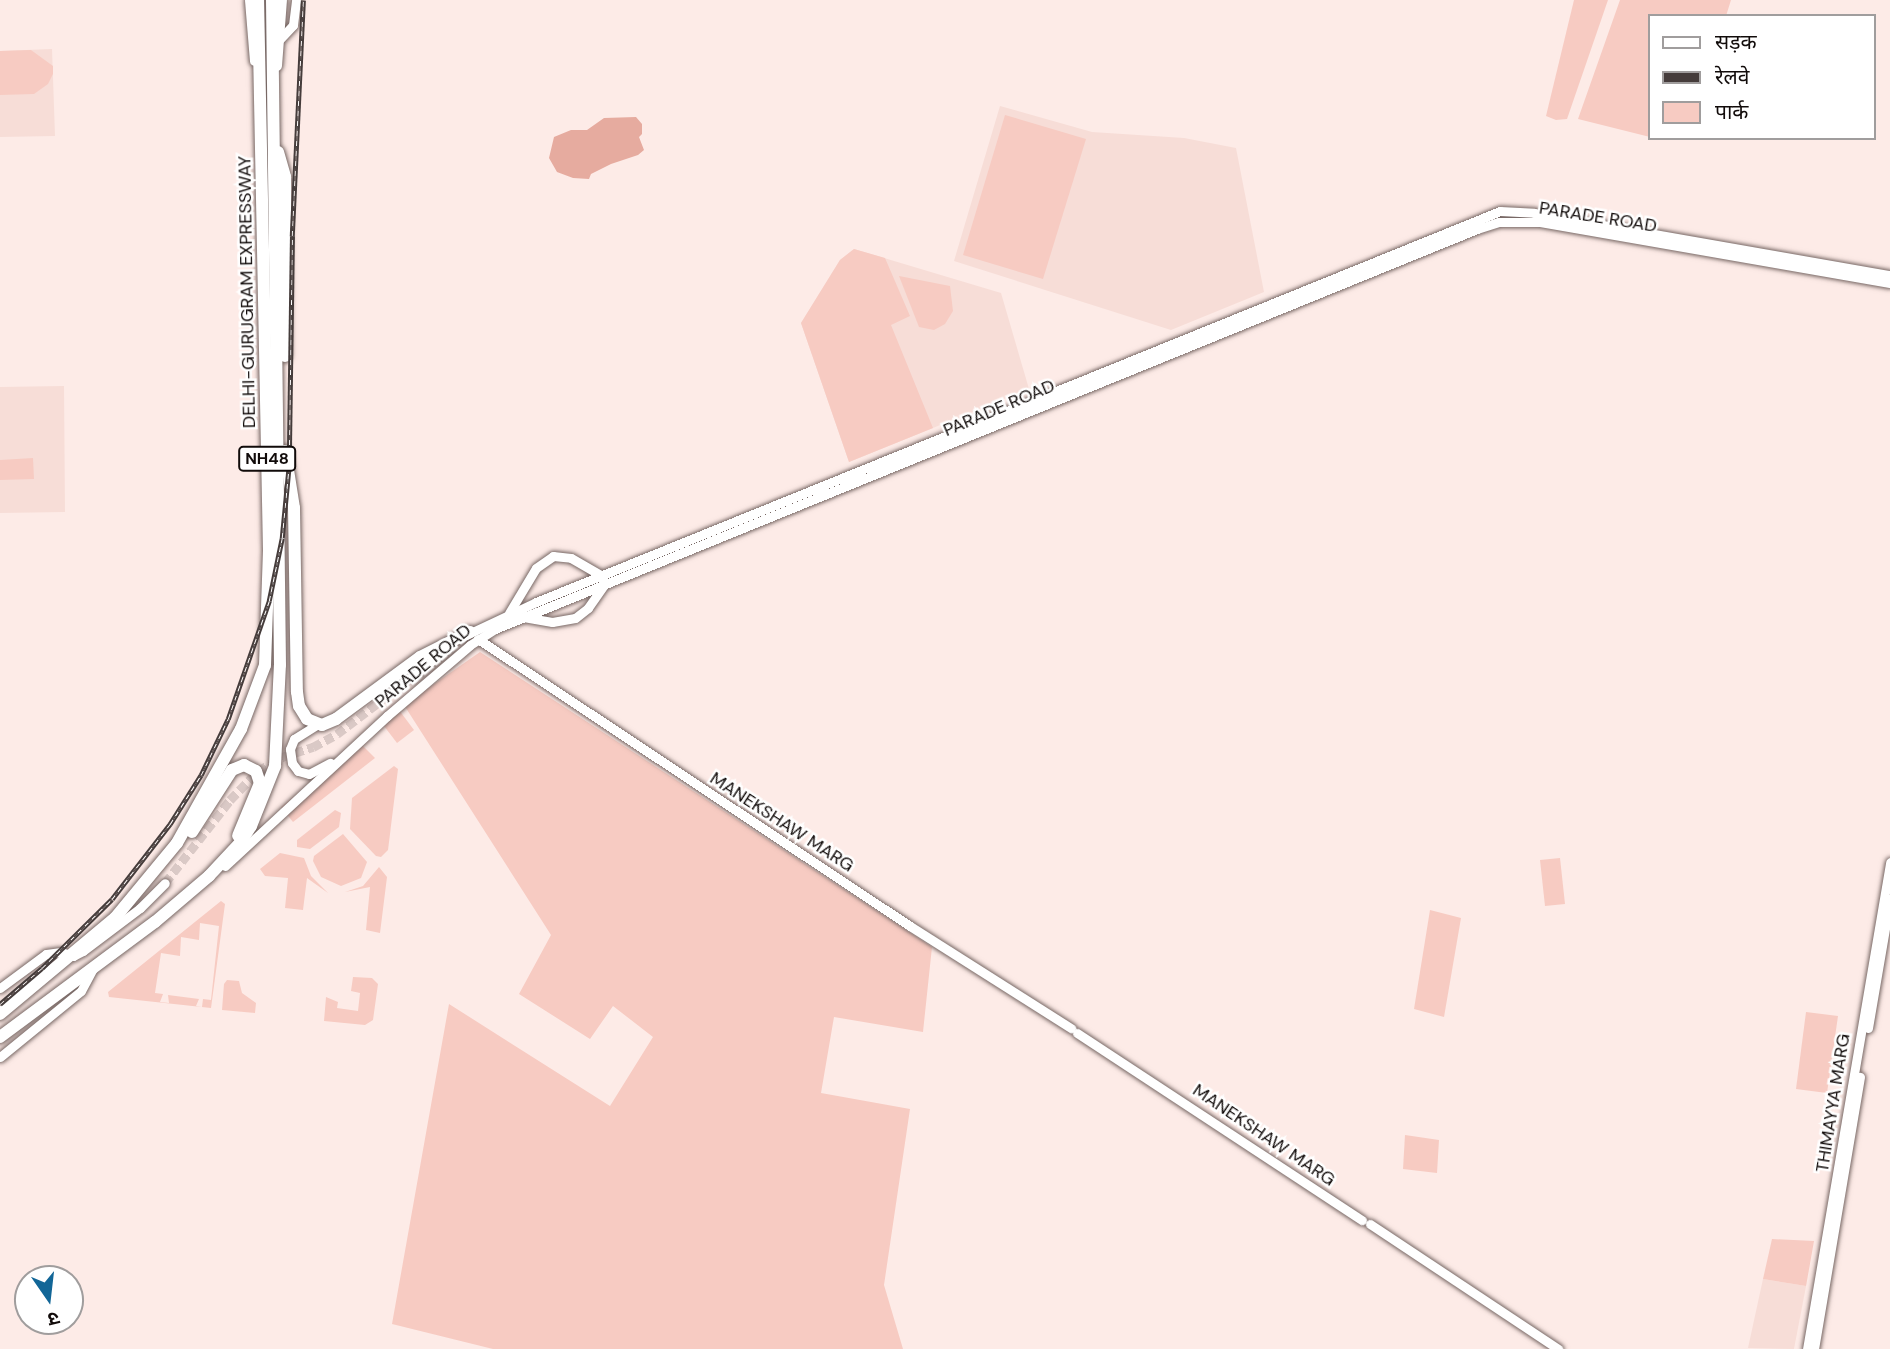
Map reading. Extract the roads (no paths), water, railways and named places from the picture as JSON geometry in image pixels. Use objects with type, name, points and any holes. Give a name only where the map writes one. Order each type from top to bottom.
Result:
[{"type":"highway","name":"DELHI-GURUGRAM EXPRESSWAY","points":[[235,850],[259,813],[275,766],[280,665],[274,141],[267,102],[258,0]]},
{"type":"highway","name":"DELHI-GURUGRAM EXPRESSWAY","points":[[146,882],[177,843],[219,771],[241,729],[265,665],[269,551],[267,102],[272,0]]},
{"type":"highway","points":[[274,141],[285,177],[285,455],[294,508],[297,692],[304,715],[318,724],[345,714],[427,653],[474,636]]},
{"type":"highway","points":[[146,882],[186,840],[232,770],[244,765],[256,771],[260,783],[235,850]]},
{"type":"highway","name":"NH48","points":[[0,1037],[169,911],[235,850]]},
{"type":"highway","name":"NH48","points":[[0,1014],[73,956],[115,918],[146,882]]},
{"type":"main road","points":[[267,102],[280,39],[282,0]]},
{"type":"street","points":[[248,0],[248,20],[267,102]]},
{"type":"street","points":[[280,39],[293,25],[296,0]]},
{"type":"street","name":"PARADE ROAD","points":[[209,876],[251,844],[474,636],[798,501],[1499,222],[1540,222],[1819,267],[1890,275]]},
{"type":"street","name":"PARADE ROAD","points":[[1819,267],[1890,283]]},
{"type":"street","points":[[508,614],[536,568],[553,556],[571,558],[603,581],[588,608],[575,618],[552,622],[521,617]]},
{"type":"street","name":"PARADE ROAD","points":[[412,677],[508,614],[603,581]]},
{"type":"street","name":"MANEKSHAW MARG","points":[[474,636],[910,926],[1074,1030],[1558,1349]]},
{"type":"street","points":[[318,724],[296,737],[291,745],[292,763],[303,773],[318,772],[360,741]]},
{"type":"street","name":"THIMAYYA MARG","points":[[1814,1349],[1890,862]]},
{"type":"street","points":[[0,988],[46,954],[61,952],[73,956],[104,936],[165,883]]},
{"type":"street","name":"THIMAYYA MARG","points":[[1807,1349],[1890,899]]},
{"type":"street","points":[[0,1057],[81,991],[95,966]]},
{"type":"tunnel","points":[[165,883],[230,800],[258,771],[282,757],[313,747],[337,734],[412,677]]},
{"type":"railway","points":[[0,1004],[42,968],[112,899],[170,824],[201,775],[228,719],[269,601],[282,538],[289,465],[292,236],[303,0]]}]
